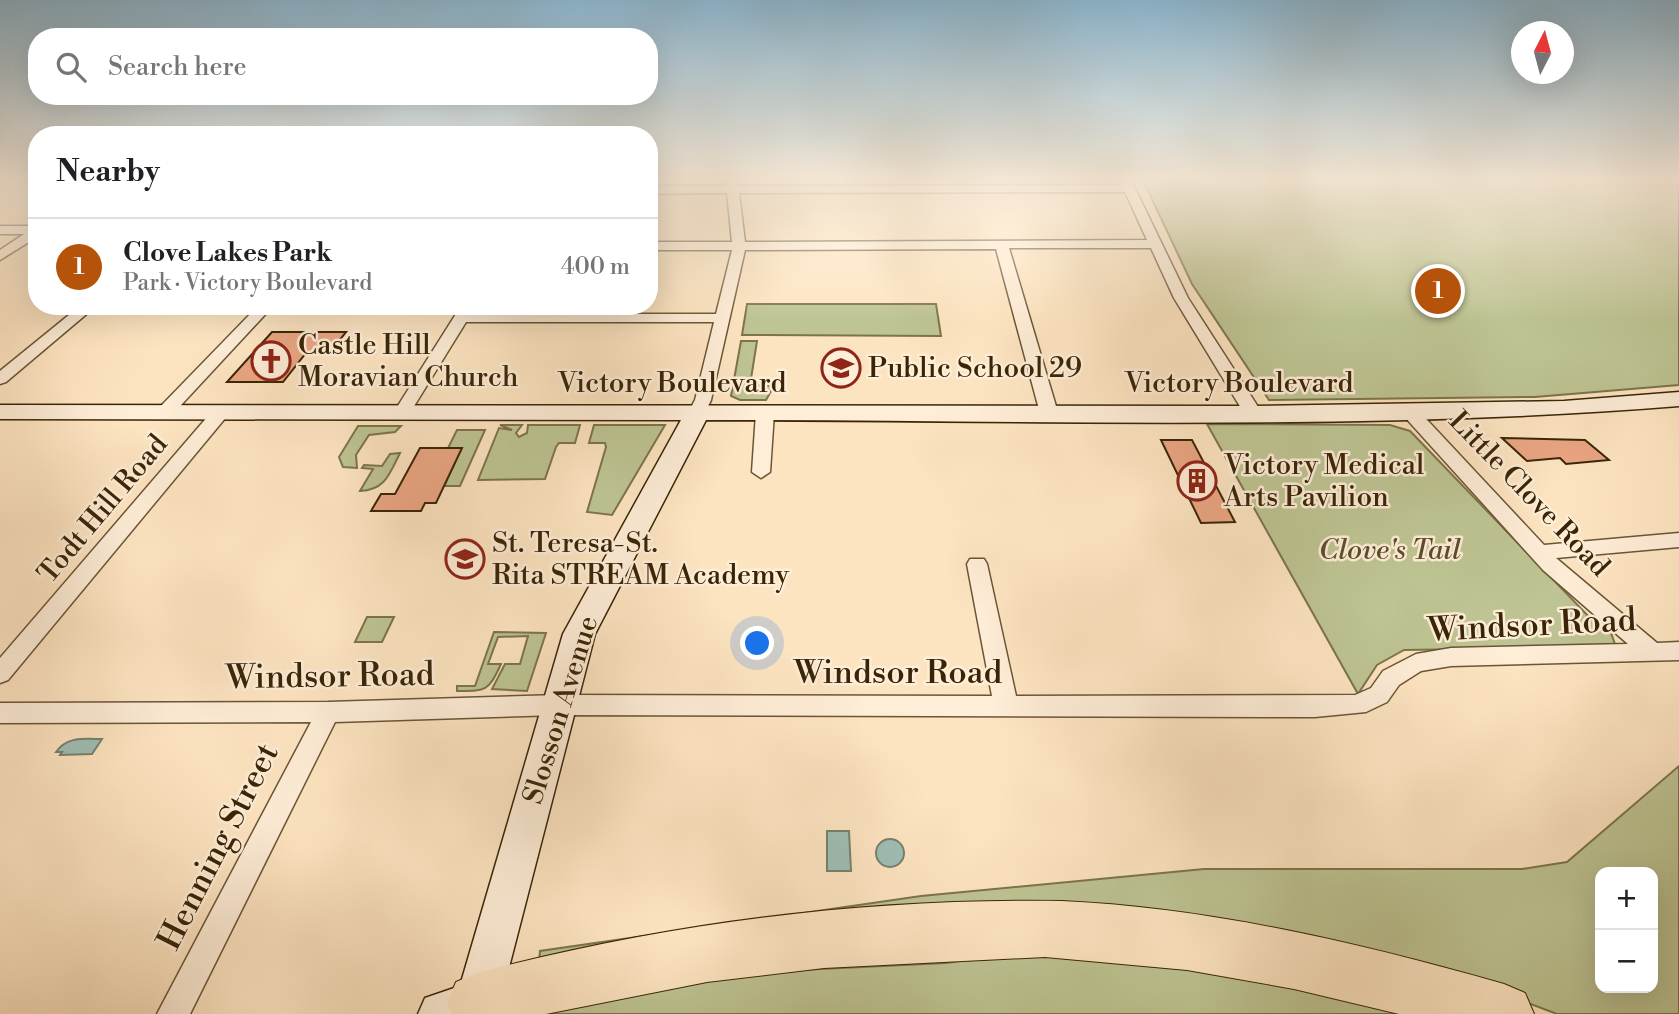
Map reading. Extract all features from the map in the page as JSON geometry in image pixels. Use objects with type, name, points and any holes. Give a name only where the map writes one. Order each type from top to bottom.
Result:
[{"type":"highway","points":[[464,1010],[537,985],[706,952],[852,937],[1039,929],[1118,933],[1250,951],[1398,983],[1504,1014]]},
{"type":"main road","name":"Victory Boulevard","points":[[0,412],[1253,413],[1564,408],[1679,399]]},
{"type":"main road","name":"Slosson Avenue","points":[[464,1010],[579,634],[697,413]]},
{"type":"street","name":"Slosson Avenue","points":[[697,413],[703,400],[724,318],[738,246],[736,225]]},
{"type":"street","points":[[1145,225],[1181,298],[1253,413]]},
{"type":"street","points":[[0,230],[28,231]]},
{"type":"street","points":[[0,256],[28,237]]},
{"type":"street","points":[[1001,244],[1049,413]]},
{"type":"street","points":[[658,246],[1153,244]]},
{"type":"street","points":[[0,379],[78,315]]},
{"type":"street","points":[[164,413],[257,315]]},
{"type":"street","points":[[402,412],[463,315]]},
{"type":"street","points":[[594,315],[724,318]]},
{"type":"street","name":"Little Clove Road","points":[[1409,411],[1538,553],[1580,593],[1654,653]]},
{"type":"street","name":"Todt Hill Road","points":[[0,674],[221,412]]},
{"type":"street","points":[[761,472],[765,413]]},
{"type":"street","points":[[1538,553],[1679,540]]},
{"type":"street","points":[[976,565],[1006,707]]},
{"type":"street","points":[[1654,653],[1679,652]]},
{"type":"street","name":"Windsor Road","points":[[0,713],[328,712],[559,705],[1358,705],[1379,695],[1391,678],[1416,663],[1451,657],[1654,653]]},
{"type":"street","name":"Henning Street","points":[[173,1014],[328,712]]},
{"type":"green space","points":[[1164,225],[1679,225],[1679,385],[1535,397],[1269,400],[1192,284]]},
{"type":"green space","points":[[747,304],[936,304],[941,336],[742,335]]},
{"type":"green space","points":[[741,341],[757,341],[750,385],[774,386],[766,400],[740,400],[731,396]]},
{"type":"green space","name":"Clove's Tail","points":[[1207,424],[1390,425],[1410,431],[1591,619],[1611,633],[1615,644],[1610,647],[1404,650],[1377,665],[1358,694]]},
{"type":"green space","points":[[500,425],[522,425],[516,433],[519,437],[527,433],[528,425],[580,425],[575,443],[559,443],[556,447],[545,479],[478,480],[499,428],[512,430]]},
{"type":"green space","points":[[594,425],[665,425],[612,515],[587,512],[606,447],[605,443],[589,443]]},
{"type":"green space","points":[[358,426],[401,426],[395,432],[369,435],[356,455],[357,468],[343,467],[339,457]]},
{"type":"green space","points":[[457,430],[485,430],[460,486],[444,486],[461,449],[448,448]]},
{"type":"green space","points":[[400,453],[381,484],[360,491],[373,469],[362,468],[364,465],[382,466],[390,454]]},
{"type":"green space","points":[[367,617],[394,617],[382,642],[355,642]]},
{"type":"green space","points":[[494,632],[546,633],[527,691],[492,689],[505,664],[520,664],[528,636],[498,637],[488,664],[501,664],[493,680],[480,690],[457,691],[457,686],[475,686]]},
{"type":"green space","points":[[1679,766],[1679,1014],[1557,1014],[1470,981],[1229,926],[539,962],[540,951],[921,896],[1204,869],[1522,869],[1567,862]]},
{"type":"green space","points":[[1059,946],[1449,1014],[540,1014],[735,973],[946,963]]},
{"type":"water","points":[[102,739],[92,754],[60,755],[62,752],[56,752],[71,741]]},
{"type":"water","points":[[827,831],[849,831],[851,871],[827,871]]},
{"type":"water","points":[[890,839],[900,843],[904,853],[900,863],[890,867],[880,863],[876,853],[880,843]]},
{"type":"building","name":"Castle Hill Moravian Church","points":[[272,332],[346,332],[330,352],[306,353],[283,382],[227,382]]},
{"type":"building","points":[[1502,438],[1585,440],[1609,460],[1566,464],[1560,458],[1527,461]]},
{"type":"building","name":"Victory Medical Arts Pavilion","points":[[1161,440],[1192,440],[1235,522],[1201,523]]},
{"type":"building","points":[[420,448],[462,448],[436,503],[425,503],[421,511],[371,511],[381,494],[395,494]]},
{"type":"place","name":"Clove Lakes Park","points":[[1438,291]]},
{"type":"place","name":"Castle Hill Moravian Church","points":[[271,361]]},
{"type":"place","name":"Public School 29","points":[[841,368]]},
{"type":"place","name":"Victory Medical Arts Pavilion","points":[[1197,481]]},
{"type":"place","name":"St. Teresa-St. Rita STREAM Academy","points":[[465,559]]}]
